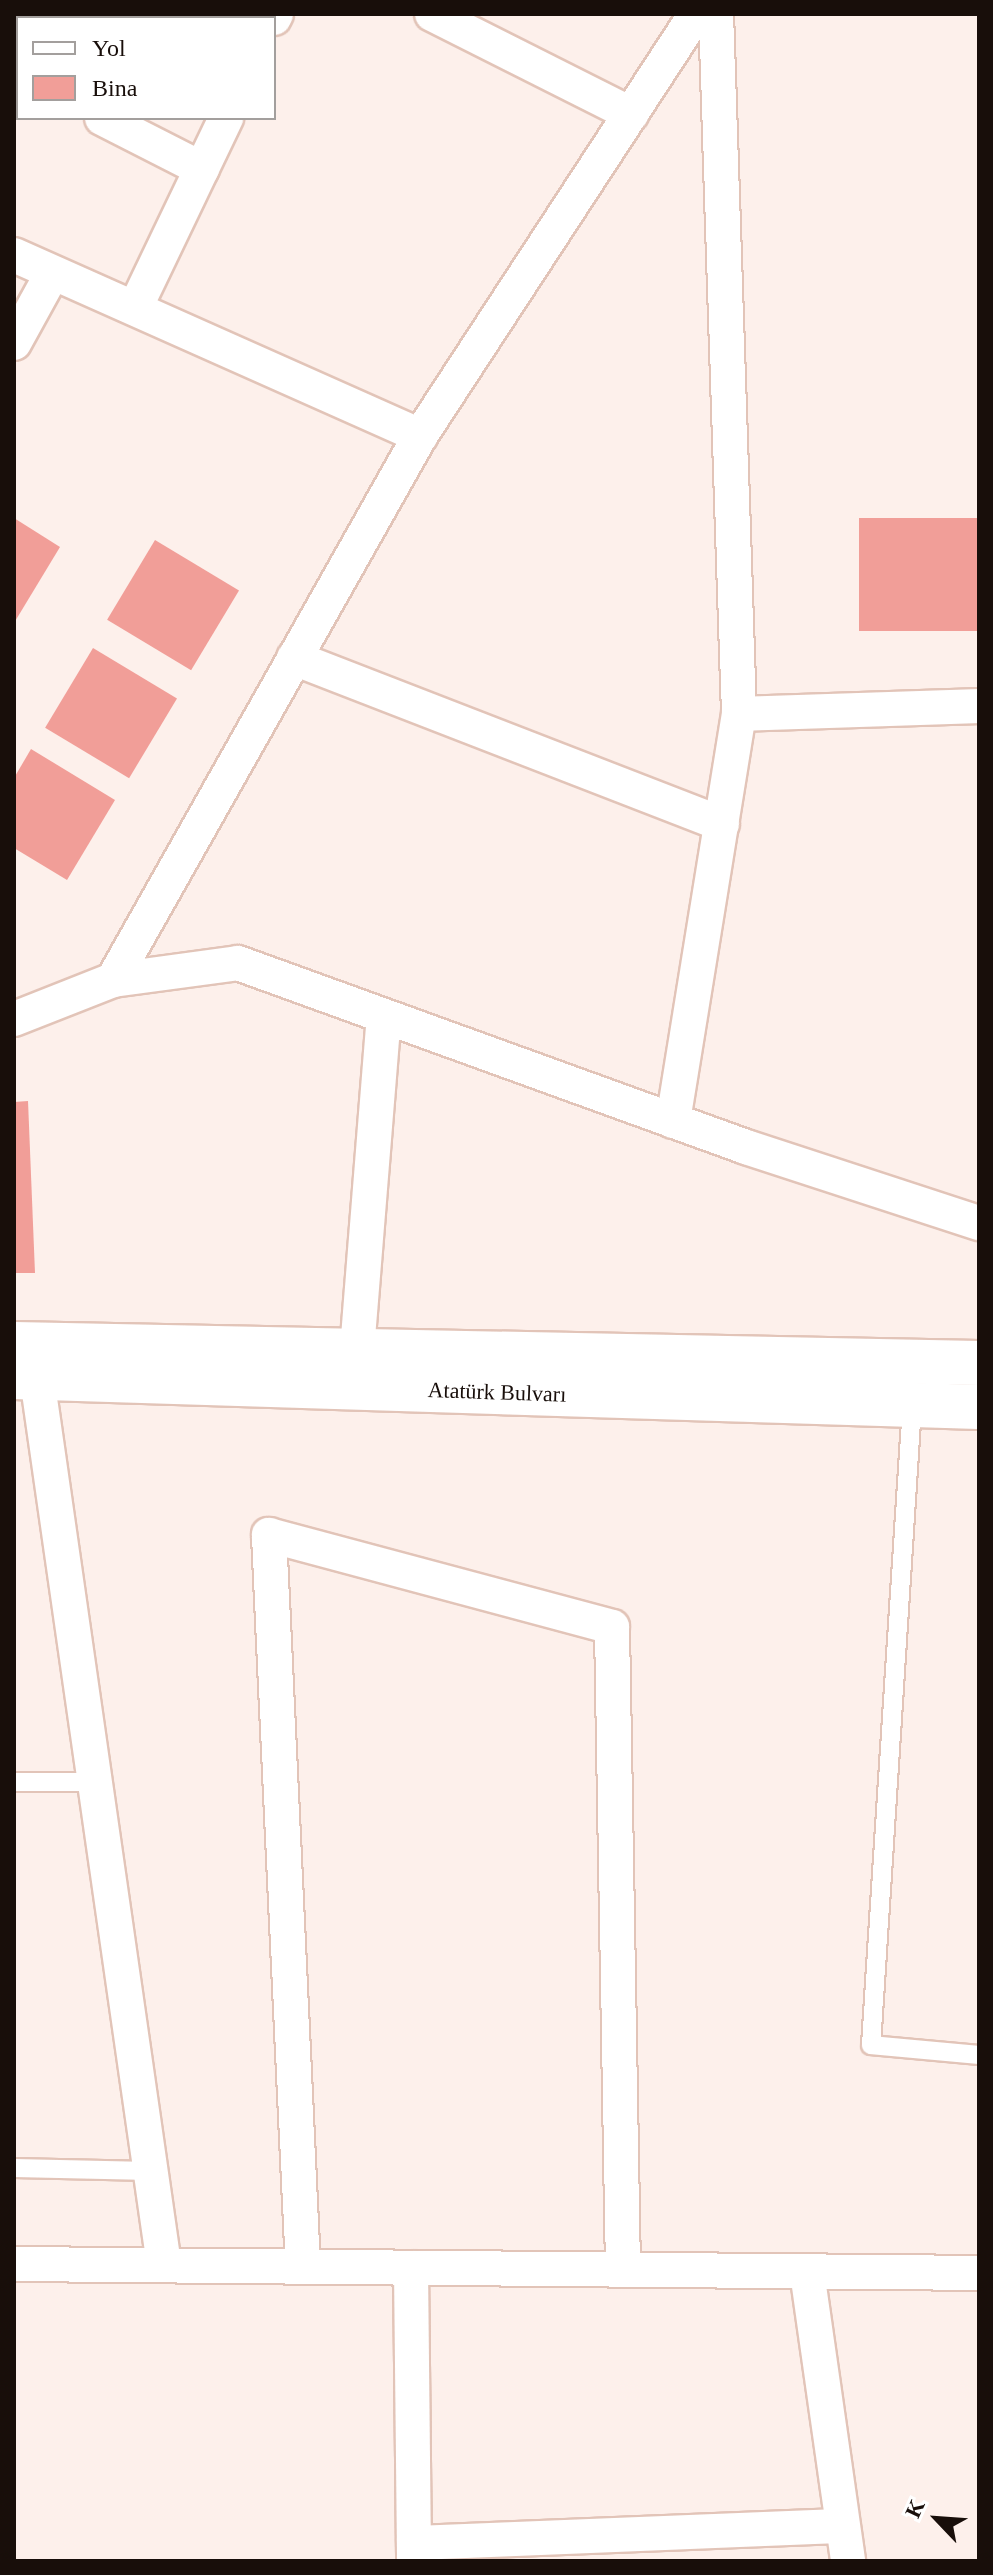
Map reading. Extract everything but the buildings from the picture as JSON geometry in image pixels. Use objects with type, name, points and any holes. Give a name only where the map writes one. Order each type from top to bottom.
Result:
[{"type":"main road","name":"Atatürk Bulvarı","points":[[22,1366],[357,1350],[979,1363]]},
{"type":"main road","name":"Atatürk Bulvarı","points":[[22,1366],[979,1407]]},
{"type":"street","points":[[432,14],[631,114]]},
{"type":"street","points":[[113,980],[420,436],[564,208],[631,114],[696,14]]},
{"type":"street","points":[[673,1121],[739,714],[716,14]]},
{"type":"street","points":[[106,120],[202,169]]},
{"type":"street","points":[[135,308],[225,120]]},
{"type":"street","points":[[14,255],[420,436]]},
{"type":"street","points":[[14,343],[52,274]]},
{"type":"street","points":[[294,658],[722,824]]},
{"type":"street","points":[[739,714],[979,706]]},
{"type":"street","points":[[14,1019],[113,980],[238,963],[673,1121],[979,1223]]},
{"type":"street","points":[[357,1350],[384,1018]]},
{"type":"street","points":[[22,1366],[94,1782],[164,2265]]},
{"type":"street","points":[[303,2267],[269,1535],[612,1627],[623,2270]]},
{"type":"street","points":[[14,2264],[979,2273]]},
{"type":"street","points":[[411,2268],[414,2552],[841,2526]]},
{"type":"street","points":[[807,2272],[848,2561]]},
{"type":"lane","points":[[912,1405],[871,2045],[979,2055]]},
{"type":"lane","points":[[14,1782],[94,1782]]},
{"type":"lane","points":[[14,2168],[150,2171]]}]
